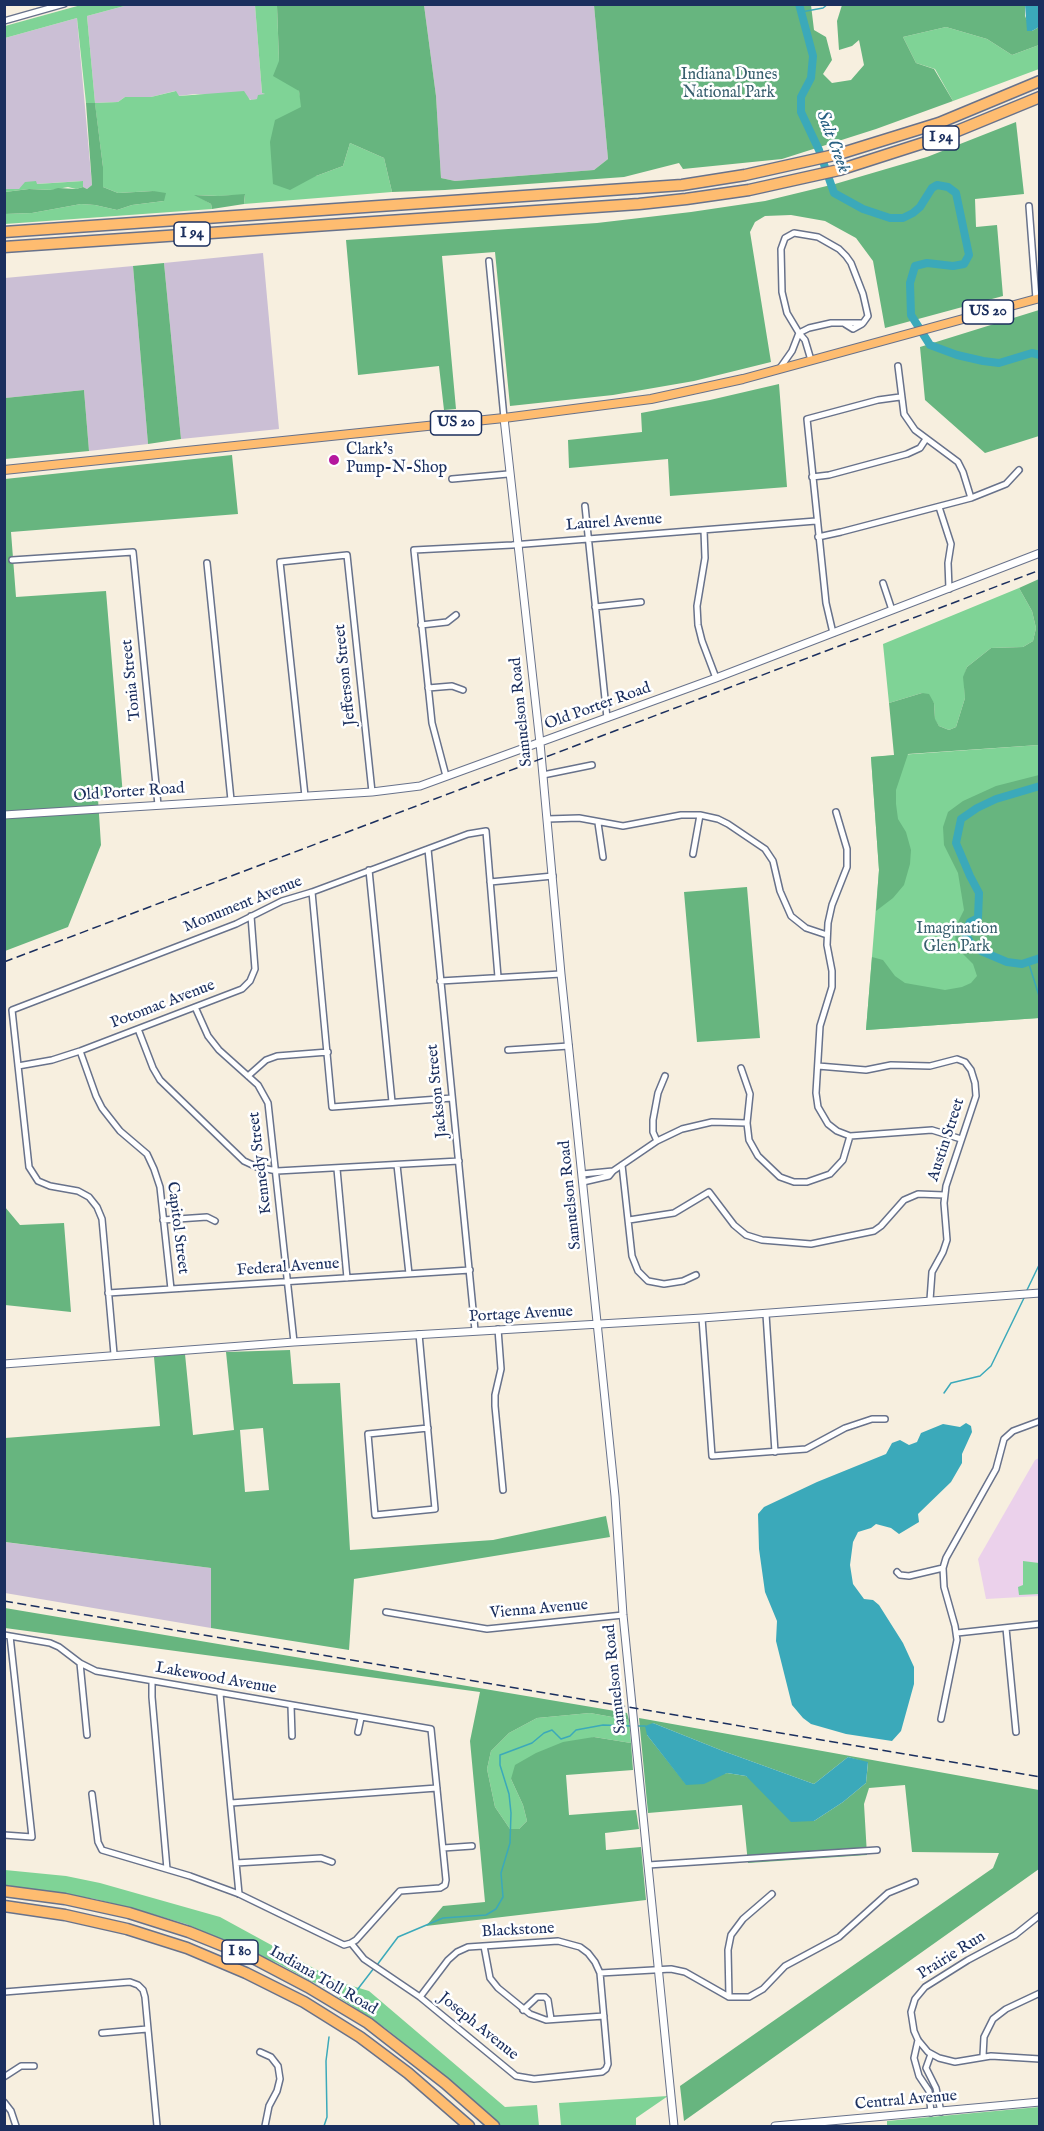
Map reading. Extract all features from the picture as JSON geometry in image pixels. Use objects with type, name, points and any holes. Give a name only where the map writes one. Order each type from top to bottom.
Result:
[{"type":"highway","name":"I 94","points":[[4,232],[638,190],[682,185],[745,175],[839,154],[939,123],[1040,81]]},
{"type":"highway","name":"I 94","points":[[4,247],[639,204],[748,190],[838,170],[945,136],[1040,97]]},
{"type":"highway","name":"Indiana Toll Road","points":[[4,1891],[65,1899],[129,1913],[189,1932],[251,1957],[308,1986],[368,2023],[445,2082],[494,2127]]},
{"type":"highway","name":"Indiana Toll Road","points":[[4,1906],[65,1915],[126,1929],[187,1948],[246,1973],[304,2002],[360,2037],[408,2073],[469,2127]]},
{"type":"main road","name":"US 20","points":[[4,470],[504,418],[651,399],[743,379],[1038,299]]},
{"type":"street","points":[[4,21],[64,4]]},
{"type":"street","points":[[1029,206],[1038,299]]},
{"type":"street","points":[[779,369],[792,351],[799,333],[809,327],[844,324],[853,329],[863,323],[868,316],[867,305],[851,263],[846,256],[839,249],[818,237],[794,233],[789,235],[783,243],[781,282],[787,313],[799,333],[805,340],[811,360]]},
{"type":"street","name":"Samuelson Road","points":[[489,261],[508,474],[540,742],[568,1046],[616,1498],[623,1615],[674,2127]]},
{"type":"street","points":[[898,366],[900,397],[904,414],[915,430],[957,462],[963,472],[971,498]]},
{"type":"street","points":[[833,633],[826,610],[807,419],[878,400],[900,397]]},
{"type":"street","points":[[812,477],[829,475],[907,454],[920,448],[926,439]]},
{"type":"street","points":[[818,537],[971,498],[1006,484],[1019,470]]},
{"type":"street","points":[[452,479],[508,474]]},
{"type":"street","points":[[585,506],[607,718]]},
{"type":"street","points":[[939,507],[951,544],[948,563],[950,589]]},
{"type":"street","name":"Laurel Avenue","points":[[421,625],[414,550],[816,521]]},
{"type":"street","points":[[704,530],[705,558],[697,615],[702,641],[716,678]]},
{"type":"street","name":"Tonia Street","points":[[12,560],[133,552],[158,805]]},
{"type":"street","name":"Old Porter Road","points":[[4,815],[401,790],[420,786],[716,678],[1040,553]]},
{"type":"street","name":"Jefferson Street","points":[[304,796],[279,562],[347,555],[372,792]]},
{"type":"street","points":[[207,563],[231,800]]},
{"type":"street","points":[[883,583],[891,610]]},
{"type":"street","points":[[595,608],[640,602]]},
{"type":"street","points":[[446,776],[435,737],[421,625],[447,622],[456,615]]},
{"type":"street","points":[[428,688],[452,686],[463,690]]},
{"type":"street","points":[[543,775],[592,765]]},
{"type":"street","points":[[836,812],[847,849],[847,867],[832,904],[827,936],[832,987],[821,1019],[816,1100],[820,1113],[832,1128],[850,1136],[932,1130],[961,1139]]},
{"type":"street","points":[[547,819],[569,817],[623,826],[668,817],[700,815],[728,824],[765,849],[773,861],[780,891],[791,916],[806,928],[827,936]]},
{"type":"street","points":[[693,854],[700,815]]},
{"type":"street","points":[[598,823],[603,857]]},
{"type":"street","name":"Monument Avenue","points":[[18,1066],[12,1010],[236,924],[282,900],[312,892],[468,834],[486,831],[490,882]]},
{"type":"street","name":"Jackson Street","points":[[428,849],[475,1330]]},
{"type":"street","points":[[369,870],[392,1102]]},
{"type":"street","points":[[498,977],[490,882],[553,876]]},
{"type":"street","points":[[312,892],[332,1107],[452,1098]]},
{"type":"street","name":"Potomac Avenue","points":[[18,1066],[52,1060],[80,1051],[242,988],[250,981],[255,969],[251,916]]},
{"type":"street","points":[[440,981],[561,974]]},
{"type":"street","name":"Kennedy Street","points":[[195,1007],[208,1036],[219,1050],[258,1085],[268,1103],[294,1342]]},
{"type":"street","points":[[138,1029],[160,1080],[244,1161],[264,1169],[277,1171],[459,1161]]},
{"type":"street","points":[[508,1050],[568,1046]]},
{"type":"street","name":"Capitol Street","points":[[80,1051],[102,1108],[120,1131],[151,1160],[160,1187],[171,1289]]},
{"type":"street","points":[[248,1076],[266,1060],[277,1056],[327,1052]]},
{"type":"street","name":"Austin Street","points":[[818,1066],[866,1070],[891,1065],[930,1066],[961,1060],[971,1070],[976,1090],[975,1102],[944,1195],[947,1240],[932,1272],[930,1300]]},
{"type":"street","points":[[18,1066],[28,1167],[38,1182],[78,1191],[98,1207],[102,1219],[114,1354]]},
{"type":"street","points":[[741,1068],[750,1094],[747,1123],[749,1140],[758,1156],[780,1177],[794,1182],[813,1181],[835,1170],[846,1154],[850,1136]]},
{"type":"street","points":[[657,1141],[653,1132],[653,1120],[658,1093],[665,1076]]},
{"type":"street","points":[[583,1178],[609,1176],[657,1141],[682,1129],[724,1121],[747,1123]]},
{"type":"street","points":[[398,1165],[409,1274]]},
{"type":"street","points":[[622,1165],[634,1263],[648,1281],[664,1284],[683,1281],[696,1275]]},
{"type":"street","points":[[337,1169],[348,1278]]},
{"type":"street","points":[[629,1220],[674,1214],[709,1192],[735,1225],[746,1235],[762,1240],[811,1244],[874,1231],[898,1205],[918,1194],[944,1195]]},
{"type":"street","points":[[163,1220],[207,1217],[215,1221]]},
{"type":"street","name":"Federal Avenue","points":[[108,1293],[470,1270]]},
{"type":"street","name":"Portage Avenue","points":[[4,1364],[114,1354],[475,1330],[766,1314],[1040,1293]]},
{"type":"street","points":[[766,1314],[775,1452]]},
{"type":"street","points":[[702,1318],[712,1456],[806,1449],[845,1428],[872,1419],[885,1419]]},
{"type":"street","points":[[498,1329],[501,1369],[495,1406],[503,1490]]},
{"type":"street","points":[[419,1334],[428,1428],[435,1509],[375,1515],[368,1434],[428,1428]]},
{"type":"street","points":[[940,1719],[957,1647],[957,1633],[945,1595],[943,1568],[949,1549],[996,1469],[1004,1439],[1013,1431],[1040,1421]]},
{"type":"street","points":[[897,1572],[900,1575],[909,1576],[943,1568]]},
{"type":"street","name":"Vienna Avenue","points":[[386,1612],[487,1629],[623,1615]]},
{"type":"street","points":[[957,1633],[1040,1624]]},
{"type":"street","points":[[1006,1628],[1016,1732]]},
{"type":"street","points":[[4,1835],[32,1837],[7,1635]]},
{"type":"street","name":"Lakewood Avenue","points":[[7,1635],[50,1643],[96,1671],[431,1729],[437,1788]]},
{"type":"street","points":[[80,1663],[87,1735]]},
{"type":"street","points":[[152,1682],[168,1869]]},
{"type":"street","points":[[220,1694],[239,1894]]},
{"type":"street","points":[[291,1706],[292,1736]]},
{"type":"street","points":[[358,1732],[361,1718]]},
{"type":"street","points":[[92,1794],[98,1842],[102,1850],[168,1869],[239,1894],[339,1944],[351,1943],[400,1891],[440,1888],[445,1885],[437,1788],[231,1803]]},
{"type":"street","points":[[443,1848],[472,1846]]},
{"type":"street","points":[[648,1865],[878,1850]]},
{"type":"street","points":[[236,1863],[321,1858],[332,1863]]},
{"type":"street","points":[[484,1946],[490,1978],[498,1989],[523,2010],[538,2018],[604,2016],[600,1973],[659,1968],[685,1972],[729,1997],[742,1998],[756,1994],[780,1970],[839,1937],[888,1893],[915,1882]]},
{"type":"street","points":[[729,1997],[728,1950],[731,1935],[743,1919],[772,1894]]},
{"type":"street","name":"Prairie Run","points":[[931,2054],[918,2040],[914,2031],[911,2012],[919,1993],[968,1960],[1015,1935],[1040,1916]]},
{"type":"street","name":"Blackstone","points":[[420,1997],[448,1960],[457,1952],[468,1947],[558,1941],[570,1943],[588,1953],[600,1973]]},
{"type":"street","name":"Joseph Avenue","points":[[351,1943],[370,1964],[420,1997],[516,2076],[534,2079],[602,2072],[608,2064],[604,2016]]},
{"type":"street","points":[[4,1992],[130,1982],[138,1985],[145,1997],[157,2127]]},
{"type":"street","points":[[982,2056],[984,2037],[993,2019],[1006,2009],[1040,1993]]},
{"type":"street","points":[[523,2010],[537,1997],[545,1997],[548,2001],[551,2019]]},
{"type":"street","points":[[102,2033],[147,2030]]},
{"type":"street","points":[[918,2040],[914,2058],[919,2076],[929,2091],[932,2113]]},
{"type":"street","points":[[260,2052],[272,2057],[278,2066],[280,2079],[278,2091],[269,2106],[265,2127]]},
{"type":"street","points":[[941,2112],[936,2088],[927,2071],[927,2063],[931,2054],[955,2062],[982,2056],[1040,2059]]},
{"type":"street","points":[[4,2077],[21,2066],[34,2066]]},
{"type":"street","points":[[4,2102],[11,2111],[16,2127]]},
{"type":"street","name":"Central Avenue","points":[[775,2127],[1040,2102]]},
{"type":"shaded area","points":[[128,5],[255,5],[262,93],[267,94],[251,100],[247,97],[195,94],[178,96],[175,91],[151,97],[125,97],[118,102],[95,103],[87,16]]},
{"type":"shaded area","points":[[424,5],[594,5],[608,159],[594,170],[455,181],[441,178],[436,96]]},
{"type":"shaded area","points":[[77,18],[92,185],[87,189],[83,187],[82,181],[36,184],[36,182],[19,189],[5,189],[5,38]]},
{"type":"shaded area","points":[[263,253],[279,429],[181,439],[164,263]]},
{"type":"shaded area","points":[[133,266],[148,444],[89,451],[84,390],[5,398],[5,278]]},
{"type":"shaded area","points":[[1039,1458],[1039,1596],[986,1599],[978,1559],[1035,1460]]},
{"type":"shaded area","points":[[4,1542],[211,1568],[211,1628],[5,1593]]},
{"type":"green space","points":[[81,5],[128,5],[87,16],[95,103],[118,102],[125,97],[151,97],[176,91],[179,96],[244,91],[250,100],[257,99],[258,95],[265,94],[262,93],[255,5],[277,6],[279,61],[299,91],[316,176],[343,166],[350,143],[384,158],[392,192],[244,204],[245,195],[196,195],[211,204],[212,209],[5,224],[5,214],[32,213],[81,204],[117,210],[132,205],[164,201],[153,191],[118,193],[103,187],[103,167],[95,104],[86,103],[77,18],[5,38],[5,26]]},
{"type":"green space","name":"Indiana Dunes National Park","points":[[275,5],[424,5],[436,96],[441,178],[455,181],[594,170],[608,159],[594,5],[811,5],[814,30],[826,37],[832,60],[823,74],[832,83],[851,80],[864,65],[859,40],[852,46],[839,50],[837,21],[842,5],[1025,5],[1025,16],[1032,31],[1039,27],[1039,45],[1012,55],[987,39],[946,27],[903,37],[916,63],[934,69],[953,101],[782,159],[683,169],[679,163],[624,177],[392,192],[384,158],[350,143],[343,166],[316,176],[290,190],[273,184],[270,142],[275,120],[301,107],[299,91],[273,76],[279,61],[277,6]]},
{"type":"green space","points":[[946,27],[987,39],[1012,55],[1039,45],[1039,69],[953,101],[935,69],[916,63],[903,37]]},
{"type":"green space","points":[[86,103],[95,103],[103,167],[103,187],[118,193],[153,191],[166,193],[164,201],[132,205],[117,210],[81,204],[32,213],[5,214],[5,192],[83,187],[87,189],[92,185]]},
{"type":"green space","points":[[1016,122],[1024,194],[975,199],[976,227],[997,225],[1003,296],[885,328],[873,261],[856,238],[825,221],[791,215],[765,216],[755,222],[750,232],[771,362],[694,381],[613,395],[510,406],[495,252],[442,256],[456,409],[444,410],[439,366],[358,375],[346,240],[597,223],[765,201],[835,184],[927,157]]},
{"type":"green space","points":[[36,181],[37,184],[83,181],[83,187],[5,192],[4,189],[19,189],[25,182]]},
{"type":"green space","points":[[245,194],[244,204],[212,209],[211,204],[194,195],[218,196]]},
{"type":"green space","points":[[164,263],[181,439],[148,444],[133,266]]},
{"type":"green space","points":[[1039,310],[1039,436],[985,453],[925,400],[920,347]]},
{"type":"green space","points":[[779,384],[787,487],[670,496],[668,459],[569,468],[568,440],[642,432],[641,413]]},
{"type":"green space","points":[[84,390],[89,451],[5,459],[5,398]]},
{"type":"green space","points":[[232,455],[238,514],[11,532],[16,597],[106,591],[123,796],[98,799],[101,845],[68,927],[5,951],[5,479]]},
{"type":"green space","points":[[1039,579],[1039,745],[908,754],[896,790],[896,804],[898,819],[906,832],[911,850],[910,864],[904,885],[893,898],[876,911],[879,870],[871,757],[894,755],[889,703],[922,693],[929,694],[934,703],[935,719],[939,726],[949,730],[956,727],[965,698],[963,677],[967,667],[991,648],[1023,647],[1033,641],[1036,628],[1032,611],[1019,588]]},
{"type":"green space","points":[[1019,588],[1032,611],[1036,628],[1033,641],[1023,647],[991,648],[967,667],[964,677],[965,698],[956,727],[949,730],[939,726],[935,720],[934,703],[922,693],[889,703],[883,644]]},
{"type":"green space","name":"Imagination Glen Park","points":[[1039,745],[1039,1018],[866,1030],[879,870],[871,757]]},
{"type":"green space","points":[[1039,775],[1039,1018],[866,1030],[872,957],[883,960],[895,976],[905,983],[945,990],[962,987],[971,983],[977,976],[973,964],[957,948],[955,935],[957,924],[964,910],[958,873],[944,845],[943,827],[948,812],[963,801],[996,786]]},
{"type":"green space","points":[[747,887],[760,1038],[697,1042],[684,892]]},
{"type":"green space","points":[[5,1207],[20,1225],[64,1223],[71,1312],[5,1305]]},
{"type":"green space","points":[[290,1350],[293,1384],[340,1383],[350,1550],[493,1540],[606,1516],[610,1537],[354,1579],[349,1650],[211,1628],[211,1568],[5,1542],[5,1438],[160,1426],[154,1357],[185,1354],[193,1435],[234,1430],[226,1352]],"holes":[[[263,1428],[269,1490],[245,1492],[240,1430]]]},
{"type":"green space","points":[[1023,1561],[1039,1563],[1039,1594],[1019,1595],[1018,1587],[1023,1585]]},
{"type":"green space","points":[[5,1608],[627,1713],[629,1720],[590,1713],[537,1718],[509,1733],[491,1751],[487,1769],[495,1807],[510,1829],[519,1829],[527,1821],[523,1805],[511,1779],[515,1765],[563,1742],[594,1737],[631,1743],[633,1770],[566,1775],[569,1815],[636,1810],[639,1829],[605,1833],[606,1850],[641,1847],[646,1900],[426,1926],[443,1906],[485,1902],[470,1741],[480,1692],[5,1628]]},
{"type":"green space","points":[[590,1713],[629,1720],[631,1743],[594,1737],[511,1779],[523,1805],[527,1821],[519,1829],[510,1829],[495,1807],[487,1769],[491,1751],[509,1733],[537,1718]]},
{"type":"green space","points":[[639,1718],[1039,1790],[1039,1869],[684,2121],[680,2086],[993,1868],[999,1853],[912,1852],[905,1785],[869,1788],[864,1804],[867,1855],[748,1863],[742,1805],[648,1813]],"holes":[[[653,1723],[814,1784],[848,1757],[868,1763],[866,1783],[814,1821],[746,1776],[727,1773],[686,1784],[647,1735]]]},
{"type":"green space","points":[[5,1870],[66,1876],[100,1883],[220,1917],[339,1982],[369,1991],[505,2107],[537,2105],[539,2126],[501,2126],[385,2028],[328,1990],[277,1963],[186,1924],[142,1911],[95,1899],[5,1885]]},
{"type":"green space","points":[[668,2096],[636,2118],[636,2126],[561,2126],[559,2103]]},
{"type":"green space","points":[[1039,2107],[1039,2126],[887,2126],[887,2121]]},
{"type":"water","points":[[1025,5],[1039,5],[1039,27],[1032,31],[1027,31]]},
{"type":"water","points":[[966,1423],[971,1426],[972,1432],[962,1454],[962,1463],[951,1482],[918,1514],[919,1522],[899,1534],[891,1528],[876,1524],[858,1532],[853,1542],[850,1565],[853,1584],[864,1599],[873,1600],[879,1605],[903,1643],[914,1667],[914,1684],[901,1731],[892,1741],[846,1734],[811,1724],[792,1705],[776,1641],[777,1621],[765,1592],[759,1549],[758,1514],[764,1507],[817,1482],[886,1454],[892,1443],[900,1440],[909,1445],[917,1442],[921,1433],[943,1424],[960,1427]]},
{"type":"water","points":[[653,1723],[814,1784],[848,1757],[868,1762],[866,1783],[814,1821],[791,1822],[746,1776],[727,1773],[704,1784],[686,1785],[647,1735],[645,1726]]},
{"type":"waterway","name":"Salt Creek","points":[[799,4],[813,56],[811,78],[801,97],[801,112],[819,150],[834,193],[863,209],[890,218],[903,218],[913,213],[920,207],[932,188],[937,185],[948,187],[956,193],[969,255],[964,264],[953,266],[927,263],[915,266],[910,283],[911,315],[930,345],[957,355],[999,363],[1032,353],[1040,355]]},
{"type":"waterway","points":[[801,12],[823,8],[828,4]]},
{"type":"waterway","name":"Salt Creek","points":[[1040,786],[996,799],[977,808],[961,819],[956,843],[979,893],[978,918],[970,922],[965,933],[970,942],[981,951],[1007,962],[1022,964],[1040,958]]},
{"type":"waterway","points":[[1028,961],[1040,999]]},
{"type":"waterway","points":[[1027,1290],[1040,1263]]},
{"type":"waterway","points":[[944,1393],[951,1383],[980,1376],[991,1366],[1024,1298]]},
{"type":"waterway","points":[[377,1965],[398,1937],[443,1918],[486,1915],[496,1909],[503,1897],[501,1873],[510,1843],[511,1813],[509,1794],[500,1765],[500,1755],[532,1743],[544,1733],[552,1730],[561,1739],[570,1736],[576,1730],[603,1725],[631,1726]]},
{"type":"waterway","points":[[636,1726],[645,1726]]},
{"type":"waterway","points":[[354,1994],[374,1968]]},
{"type":"waterway","points":[[324,2126],[327,2117],[326,2061],[329,2037]]},
{"type":"railway","points":[[4,962],[1040,570]]},
{"type":"railway","points":[[4,1601],[1040,1777]]},
{"type":"place","name":"Clark's Pump-N-Shop","points":[[334,460]]}]
